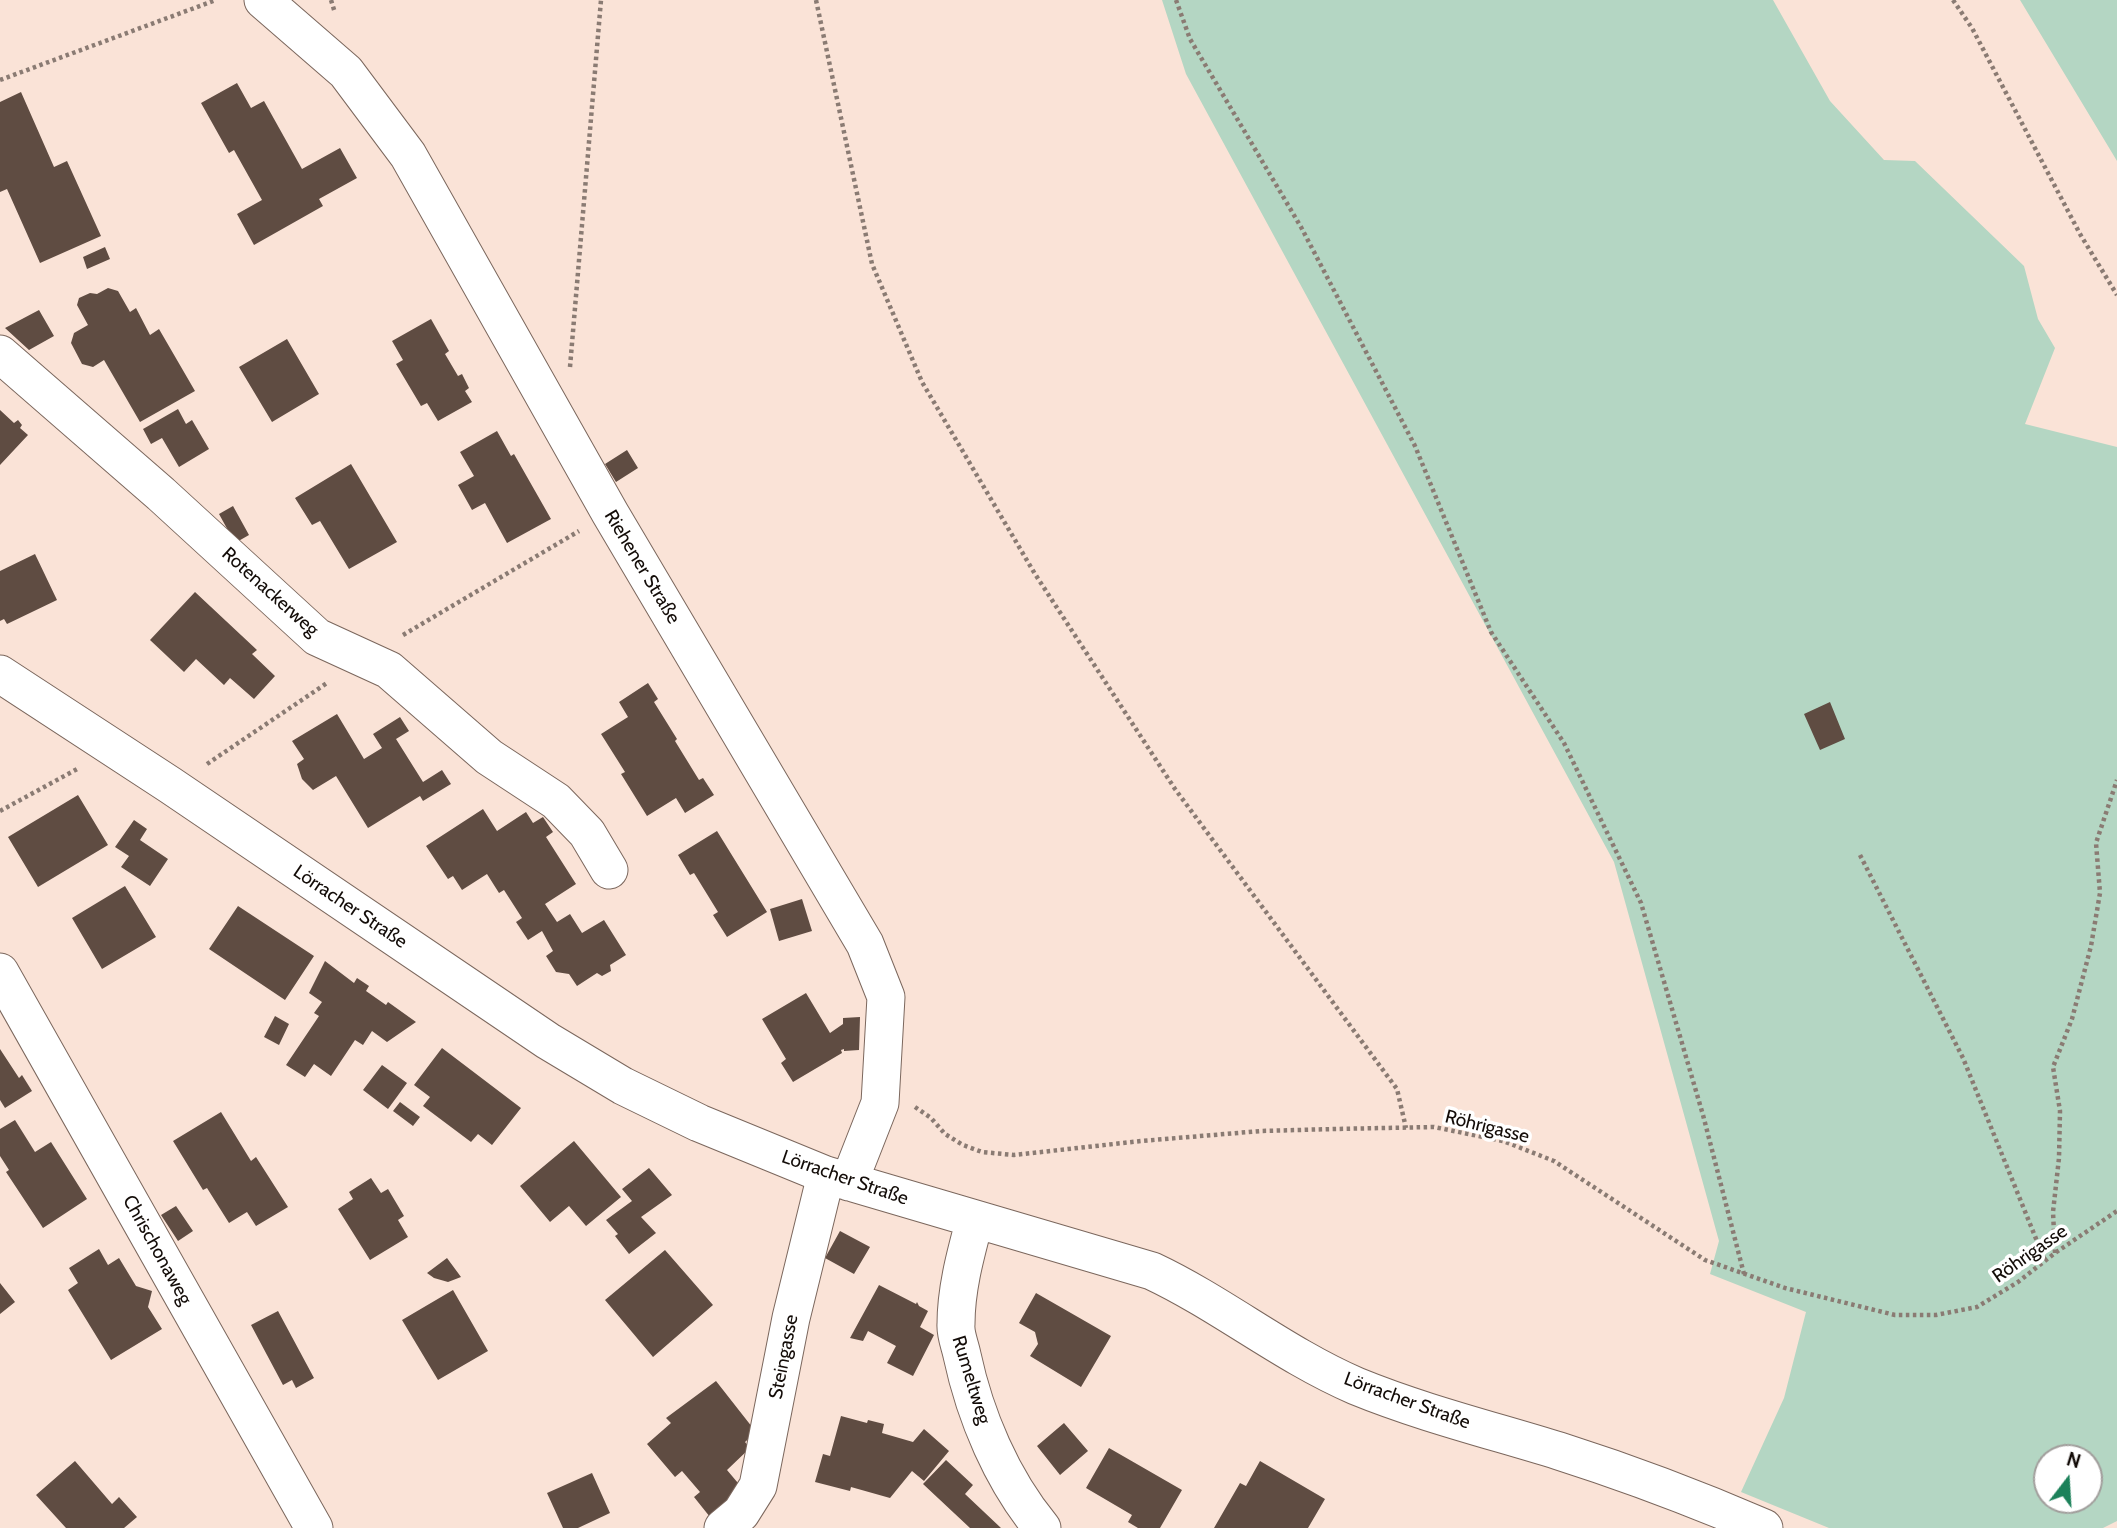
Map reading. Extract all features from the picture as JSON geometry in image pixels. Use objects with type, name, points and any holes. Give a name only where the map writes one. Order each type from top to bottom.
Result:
[{"type":"street","name":"Riehener Straße","points":[[263,0],[346,72],[408,155],[610,513],[864,944],[886,997],[880,1103],[837,1179]]},
{"type":"street","name":"Rotenackerweg","points":[[0,354],[317,637],[389,670],[489,757],[556,801],[587,833],[608,870]]},
{"type":"street","name":"Lörracher Straße","points":[[0,674],[548,1041],[622,1086],[699,1123],[837,1179],[1152,1271],[1186,1287],[1288,1350],[1355,1385],[1574,1457],[1712,1506],[1764,1528]]},
{"type":"street","name":"Chrischonaweg","points":[[0,972],[314,1528]]},
{"type":"street","name":"Steingasse","points":[[723,1528],[741,1513],[758,1486],[791,1318],[837,1179]]},
{"type":"street","name":"Rumeltweg","points":[[975,1219],[958,1293],[956,1327],[965,1371],[990,1440],[1024,1507],[1042,1528]]},
{"type":"path","points":[[0,80],[216,0]]},
{"type":"path","points":[[565,434],[601,0]]},
{"type":"path","points":[[816,0],[872,264],[922,382],[1035,575],[1175,789],[1397,1088],[1406,1128]]},
{"type":"path","points":[[1176,0],[1190,38],[1301,226],[1415,446],[1492,632],[1564,743],[1641,903],[1703,1115],[1744,1274]]},
{"type":"path","points":[[1953,0],[1972,28],[2080,234],[2117,295]]},
{"type":"path","points":[[202,767],[364,658],[610,513]]},
{"type":"path","points":[[0,811],[114,749]]},
{"type":"path","points":[[2055,1253],[2053,1212],[2059,1158],[2060,1111],[2053,1067],[2072,1019],[2091,946],[2100,893],[2096,843],[2117,780]]},
{"type":"path","points":[[1860,855],[1964,1058],[2045,1261]]},
{"type":"path","name":"Röhrigasse","points":[[880,1103],[902,1103],[918,1108],[945,1134],[982,1152],[1014,1155],[1261,1131],[1434,1128],[1503,1141],[1554,1161],[1705,1260],[1785,1288],[1895,1315],[1936,1315],[1977,1307],[2018,1282],[2117,1210]]},
{"type":"green space","points":[[1162,0],[1773,0],[1830,101],[1884,160],[1915,161],[2024,266],[2038,319],[2055,348],[2025,424],[2117,447],[2117,1521],[2103,1528],[1829,1528],[1741,1492],[1784,1398],[1806,1312],[1710,1274],[1719,1241],[1614,862],[1186,74]]},
{"type":"green space","points":[[2020,0],[2117,0],[2117,161]]},
{"type":"building","points":[[237,83],[251,108],[264,101],[302,169],[340,148],[357,178],[319,199],[323,206],[254,245],[237,214],[262,200],[234,150],[229,153],[201,103]]},
{"type":"building","points":[[21,92],[54,167],[67,161],[101,236],[40,263],[7,189],[0,192],[0,102]]},
{"type":"building","points":[[105,247],[110,259],[87,269],[83,257]]},
{"type":"building","points":[[108,288],[118,291],[130,312],[136,308],[150,335],[159,329],[195,391],[140,422],[104,360],[93,367],[82,364],[71,343],[74,333],[88,325],[77,305],[79,298]]},
{"type":"building","points":[[39,310],[54,336],[29,350],[5,328]]},
{"type":"building","points":[[431,319],[449,351],[445,354],[458,376],[462,374],[469,388],[465,391],[472,402],[438,421],[427,403],[421,406],[396,364],[403,360],[392,341]]},
{"type":"building","points":[[287,339],[319,394],[272,422],[239,367]]},
{"type":"building","points":[[178,409],[186,424],[192,420],[209,449],[179,467],[162,438],[151,444],[143,429]]},
{"type":"building","points":[[0,410],[14,423],[18,420],[22,425],[20,428],[28,435],[0,465]]},
{"type":"building","points":[[497,431],[511,456],[514,454],[551,519],[507,543],[485,503],[472,510],[458,485],[474,476],[460,452]]},
{"type":"building","points":[[627,450],[638,468],[616,482],[605,464]]},
{"type":"building","points":[[351,464],[397,542],[349,569],[320,521],[312,525],[295,498]]},
{"type":"building","points":[[233,506],[249,535],[235,543],[219,514]]},
{"type":"building","points":[[35,554],[57,600],[7,624],[4,619],[0,621],[0,571]]},
{"type":"building","points":[[195,592],[257,650],[252,654],[275,676],[254,699],[230,678],[224,685],[196,659],[184,672],[150,640]]},
{"type":"building","points":[[648,683],[658,699],[654,702],[677,739],[675,741],[699,780],[703,778],[714,795],[685,813],[676,798],[647,816],[621,774],[625,772],[601,734],[628,717],[619,702]]},
{"type":"building","points":[[1830,702],[1845,739],[1820,750],[1804,714]]},
{"type":"building","points":[[337,714],[364,759],[382,748],[373,734],[400,717],[409,731],[396,739],[423,782],[442,770],[451,784],[423,801],[420,796],[368,828],[336,776],[313,790],[302,779],[297,764],[304,759],[292,741]]},
{"type":"building","points":[[78,795],[108,845],[38,887],[8,837]]},
{"type":"building","points":[[483,809],[497,831],[526,812],[533,823],[543,817],[553,832],[546,837],[576,884],[545,904],[557,922],[570,914],[582,933],[604,920],[626,955],[610,965],[611,971],[602,976],[597,973],[577,986],[569,974],[556,972],[546,956],[553,951],[542,931],[528,940],[516,922],[522,918],[504,890],[499,893],[487,874],[462,890],[453,876],[448,879],[426,846]]},
{"type":"building","points":[[134,820],[147,829],[140,840],[168,859],[150,886],[121,867],[129,856],[115,847]]},
{"type":"building","points":[[717,831],[767,912],[727,937],[713,915],[718,912],[694,873],[690,875],[678,855]]},
{"type":"building","points":[[125,886],[156,937],[102,969],[72,918]]},
{"type":"building","points":[[802,899],[812,931],[779,941],[770,909]]},
{"type":"building","points":[[238,906],[314,956],[285,1000],[209,949]]},
{"type":"building","points":[[325,961],[354,983],[357,978],[369,986],[366,991],[386,1005],[388,1002],[416,1022],[387,1042],[372,1031],[363,1045],[355,1040],[331,1076],[314,1064],[305,1077],[286,1065],[319,1016],[314,1013],[322,1002],[309,993]]},
{"type":"building","points":[[806,993],[830,1033],[843,1024],[843,1018],[860,1017],[859,1050],[841,1050],[842,1053],[793,1082],[781,1063],[786,1059],[762,1019]]},
{"type":"building","points":[[275,1016],[289,1024],[279,1045],[264,1037]]},
{"type":"building","points":[[442,1048],[521,1108],[492,1145],[478,1134],[471,1142],[423,1106],[430,1097],[414,1085]]},
{"type":"building","points":[[0,1049],[19,1078],[22,1075],[32,1091],[5,1108],[0,1100]]},
{"type":"building","points":[[382,1065],[407,1083],[388,1109],[363,1090]]},
{"type":"building","points":[[400,1102],[420,1117],[413,1126],[393,1111]]},
{"type":"building","points":[[221,1112],[251,1161],[256,1157],[288,1207],[256,1226],[247,1212],[229,1223],[207,1188],[203,1190],[173,1141]]},
{"type":"building","points":[[15,1120],[35,1152],[51,1142],[87,1199],[43,1228],[6,1172],[9,1170],[0,1156],[0,1129]]},
{"type":"building","points":[[574,1141],[621,1197],[586,1226],[569,1206],[550,1222],[520,1186]]},
{"type":"building","points":[[649,1168],[672,1195],[641,1217],[656,1233],[629,1254],[606,1220],[632,1201],[622,1189]]},
{"type":"building","points":[[371,1178],[381,1193],[388,1189],[404,1216],[398,1220],[408,1237],[370,1260],[338,1209],[353,1199],[349,1192]]},
{"type":"building","points":[[176,1206],[193,1231],[178,1241],[161,1215]]},
{"type":"building","points":[[840,1231],[870,1247],[854,1274],[825,1258]]},
{"type":"building","points":[[99,1249],[108,1265],[119,1258],[136,1286],[152,1291],[148,1307],[162,1329],[111,1360],[68,1290],[78,1283],[69,1268]]},
{"type":"building","points":[[665,1250],[713,1305],[653,1357],[605,1300]]},
{"type":"building","points":[[447,1258],[461,1277],[448,1282],[427,1273]]},
{"type":"building","points":[[0,1283],[15,1302],[0,1314]]},
{"type":"building","points":[[879,1285],[916,1304],[917,1302],[928,1311],[920,1327],[934,1335],[913,1376],[887,1363],[896,1346],[868,1331],[863,1341],[850,1338]]},
{"type":"building","points":[[453,1290],[488,1351],[438,1380],[402,1320]]},
{"type":"building","points":[[1036,1293],[1111,1336],[1081,1387],[1030,1356],[1038,1344],[1035,1332],[1019,1323]]},
{"type":"building","points":[[278,1311],[314,1378],[296,1388],[292,1380],[283,1385],[251,1325]]},
{"type":"building","points":[[716,1381],[756,1432],[745,1442],[750,1448],[727,1470],[743,1489],[710,1517],[694,1497],[700,1492],[682,1471],[675,1477],[647,1444],[671,1423],[666,1418]]},
{"type":"building","points":[[841,1416],[867,1423],[868,1420],[884,1424],[882,1433],[913,1442],[924,1429],[949,1451],[924,1481],[912,1471],[890,1498],[851,1487],[850,1491],[815,1482],[823,1454],[830,1456]]},
{"type":"building","points":[[1064,1423],[1088,1451],[1060,1475],[1037,1446]]},
{"type":"building","points":[[1109,1448],[1182,1490],[1160,1528],[1138,1528],[1128,1522],[1132,1515],[1086,1488]]},
{"type":"building","points":[[946,1460],[973,1485],[965,1494],[1001,1528],[970,1528],[923,1484]]},
{"type":"building","points":[[75,1461],[112,1504],[119,1497],[137,1517],[124,1528],[66,1528],[36,1495]]},
{"type":"building","points":[[1260,1461],[1325,1499],[1308,1528],[1214,1528],[1240,1483],[1246,1486]]},
{"type":"building","points":[[592,1473],[610,1513],[578,1528],[563,1528],[547,1493]]}]
